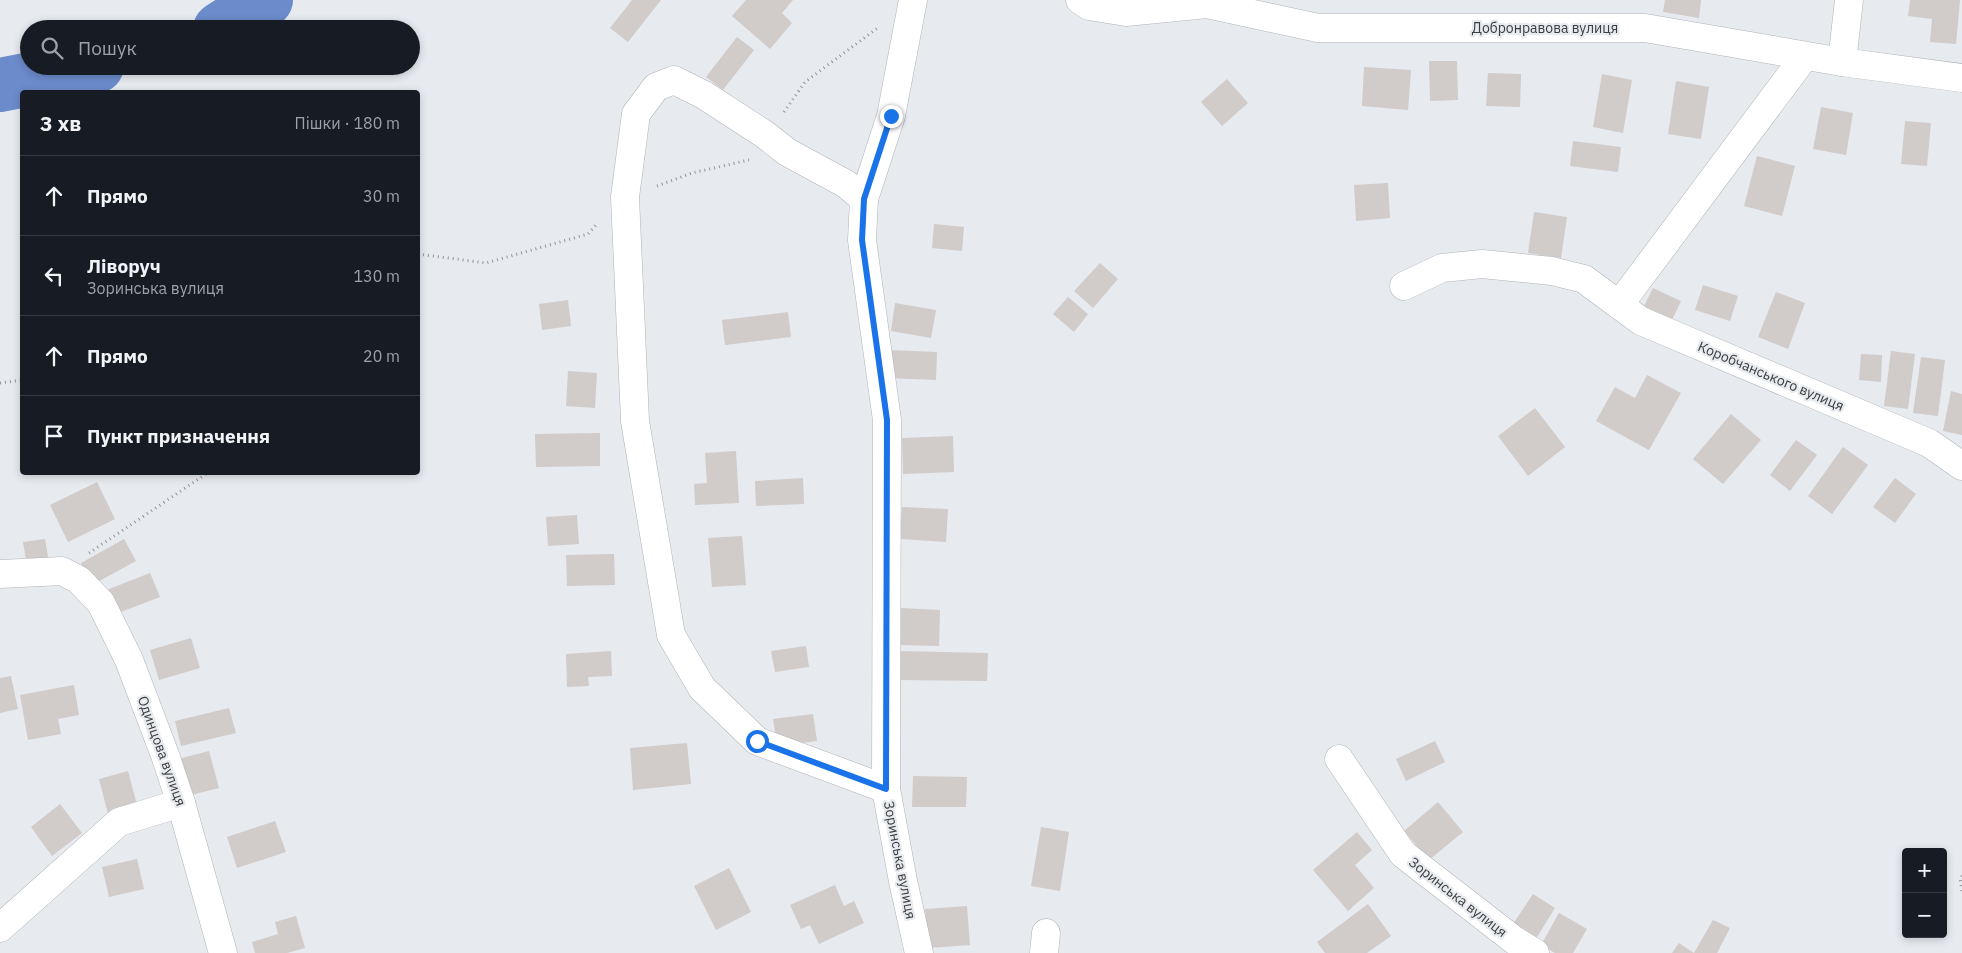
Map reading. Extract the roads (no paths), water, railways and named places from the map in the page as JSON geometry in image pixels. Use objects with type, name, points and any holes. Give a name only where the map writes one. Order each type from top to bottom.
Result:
[{"type":"street","name":"Зоринська вулиця","points":[[913,0],[891,116],[864,199],[862,240],[887,420],[886,789],[919,953]]},
{"type":"street","name":"Добронравова вулиця","points":[[1080,0],[1089,6],[1126,12],[1207,4],[1318,28],[1645,28],[1842,62],[1962,78]]},
{"type":"street","points":[[1842,62],[1849,0]]},
{"type":"street","points":[[1619,305],[1804,56]]},
{"type":"street","points":[[864,199],[846,184],[787,152],[764,134],[704,94],[674,80],[656,87],[636,114],[625,197],[635,421],[670,635],[702,688],[757,741],[886,789]]},
{"type":"street","name":"Коробчанського вулиця","points":[[1404,286],[1442,268],[1482,264],[1552,271],[1584,280],[1641,321],[1929,443],[1962,466]]},
{"type":"street","name":"Одинцова вулиця","points":[[0,574],[62,571],[79,580],[101,603],[129,660],[165,755],[181,803],[223,953]]},
{"type":"street","name":"Зоринська вулиця","points":[[1339,759],[1403,854],[1514,940],[1535,953]]},
{"type":"street","points":[[0,928],[119,822],[181,803]]},
{"type":"waterway","points":[[234,20],[266,0]]},
{"type":"waterway","points":[[0,85],[51,75]]}]
